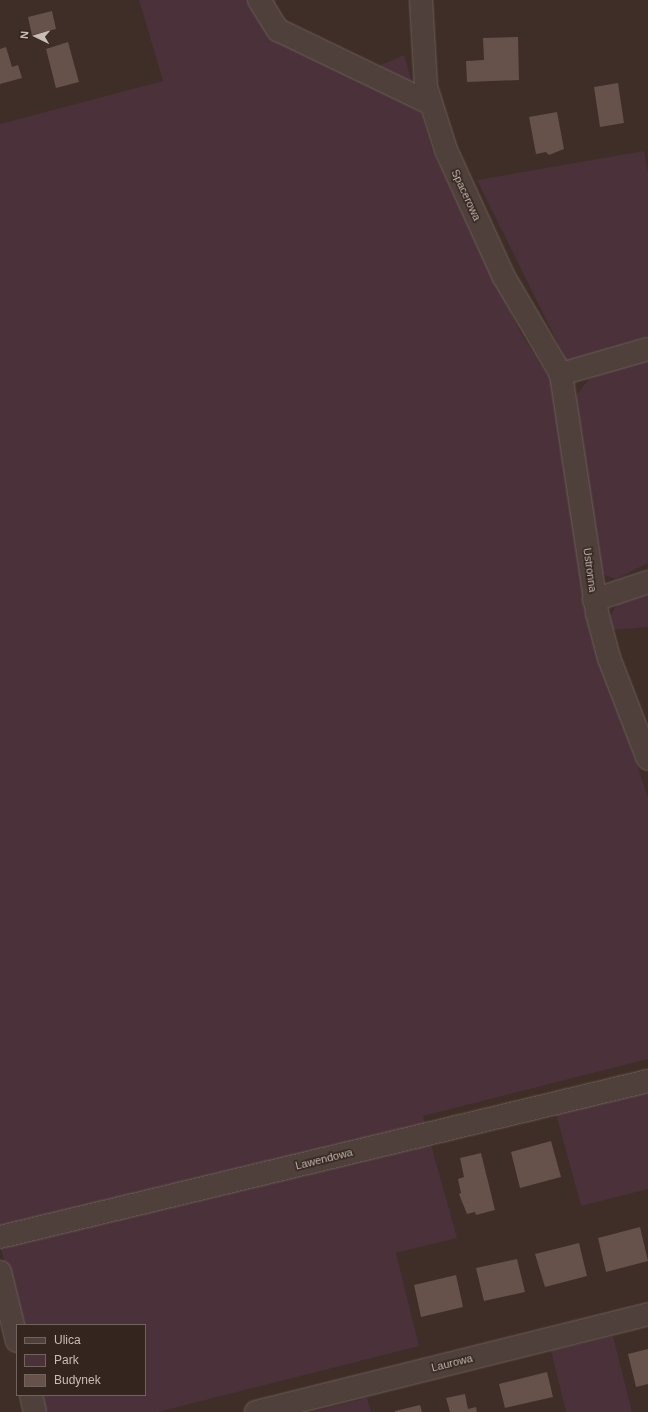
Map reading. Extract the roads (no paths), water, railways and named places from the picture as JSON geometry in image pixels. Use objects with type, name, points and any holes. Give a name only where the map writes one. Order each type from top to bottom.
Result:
[{"type":"street","points":[[259,0],[278,30],[430,103]]},
{"type":"street","name":"Spacerowa","points":[[421,0],[426,87],[430,103],[457,178],[501,270],[561,374]]},
{"type":"street","points":[[561,374],[648,349]]},
{"type":"street","name":"Ustronna","points":[[561,374],[594,600],[609,658],[648,759]]},
{"type":"street","points":[[594,600],[648,582]]},
{"type":"street","name":"Lawendowa","points":[[0,1237],[648,1081]]},
{"type":"street","points":[[0,1272],[16,1337]]},
{"type":"street","name":"Laurowa","points":[[256,1412],[648,1314]]},
{"type":"street","points":[[30,1396],[35,1412]]}]
